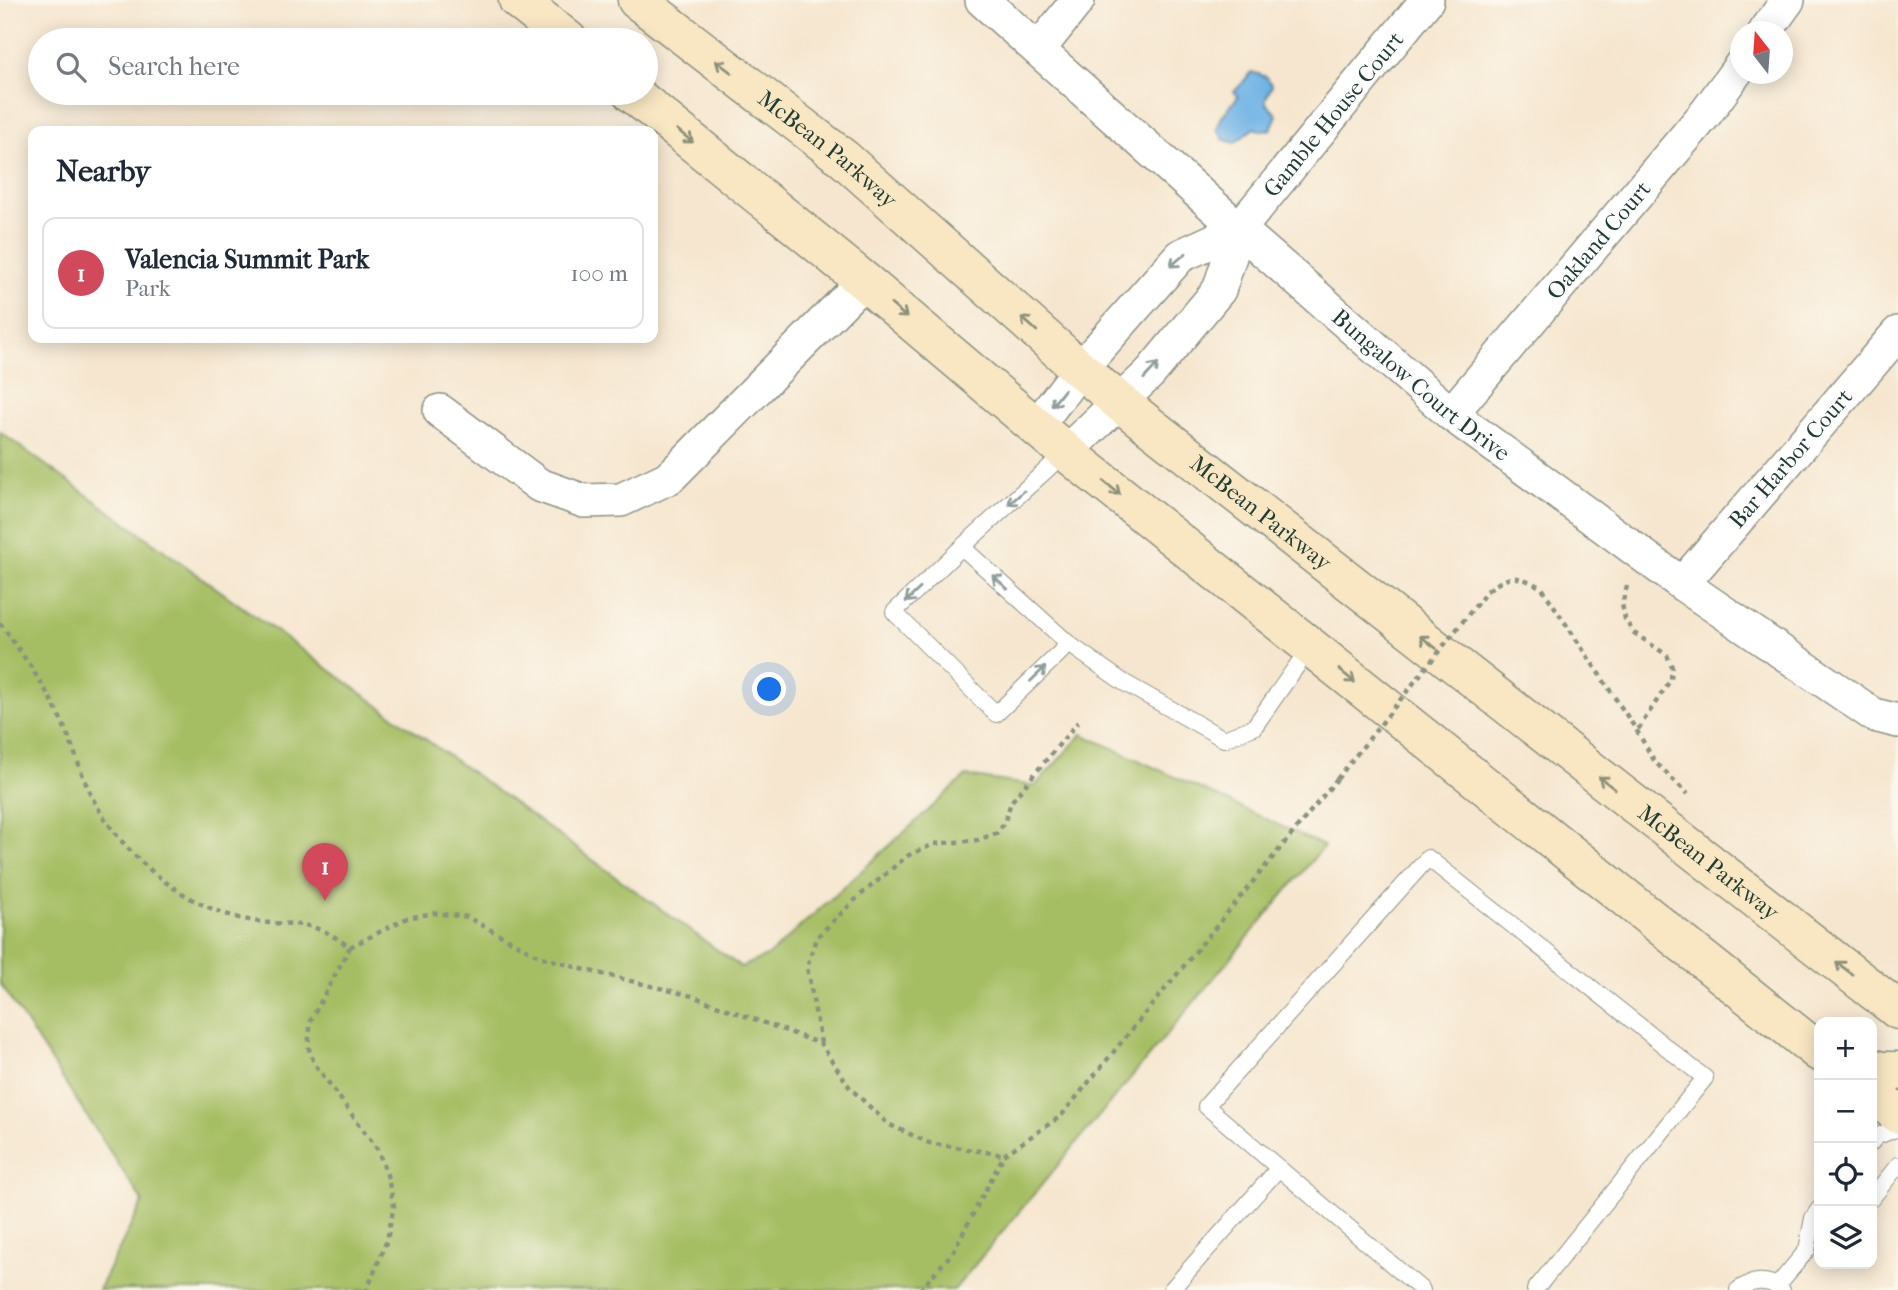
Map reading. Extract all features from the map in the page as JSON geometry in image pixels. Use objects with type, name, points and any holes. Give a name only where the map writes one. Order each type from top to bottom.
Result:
[{"type":"main road","points":[[518,0],[553,28]]},
{"type":"main road","name":"McBean Parkway","points":[[637,0],[843,158],[1118,401],[1898,1010]]},
{"type":"main road","points":[[647,105],[864,281],[1066,452],[1814,1047]]},
{"type":"main road","points":[[1877,1070],[1898,1071]]},
{"type":"main road","points":[[1877,1098],[1898,1114]]},
{"type":"street","name":"Bungalow Court Drive","points":[[982,0],[1238,229],[1451,414],[1682,584],[1874,715],[1898,721]]},
{"type":"street","points":[[1039,49],[1079,0]]},
{"type":"street","name":"Gamble House Court","points":[[1066,452],[1150,373],[1219,290],[1238,229],[1427,0]]},
{"type":"street","points":[[1773,21],[1788,0]]},
{"type":"street","name":"Oakland Court","points":[[1451,414],[1706,113],[1730,80]]},
{"type":"street","name":"Gamble House Court","points":[[1036,427],[1080,369],[1180,256],[1238,229]]},
{"type":"street","points":[[440,411],[539,485],[584,501],[621,500],[670,477],[864,281]]},
{"type":"street","name":"Bar Harbor Court","points":[[1682,584],[1898,333]]},
{"type":"lane","points":[[1066,452],[894,612],[996,714],[1069,643]]},
{"type":"lane","points":[[962,547],[1069,643],[1123,682],[1224,739],[1254,727],[1310,647]]},
{"type":"lane","points":[[1422,1290],[1206,1106],[1428,858],[1705,1078],[1535,1290]]},
{"type":"lane","points":[[1877,1136],[1898,1128]]},
{"type":"lane","points":[[1877,1192],[1898,1165]]},
{"type":"lane","points":[[1171,1290],[1279,1168]]},
{"type":"lane","points":[[1738,1290],[1746,1284],[1757,1282],[1767,1282],[1779,1288],[1813,1248],[1814,1216]]},
{"type":"path","points":[[1637,731],[1671,679],[1672,667],[1667,656],[1633,633],[1625,619],[1622,604],[1627,586],[1649,559]]},
{"type":"path","points":[[920,1290],[953,1252],[1004,1155],[1060,1116],[1337,779],[1488,590],[1505,578],[1523,579],[1542,589],[1655,762],[1688,794]]},
{"type":"path","points":[[0,623],[32,668],[62,721],[93,799],[110,827],[131,853],[191,898],[234,918],[320,929],[350,947]]},
{"type":"path","points":[[1004,1155],[929,1143],[888,1124],[850,1088],[821,1044],[807,967],[816,938],[856,899],[907,856],[934,844],[978,840],[998,833],[1005,821],[1010,802],[1078,722]]},
{"type":"path","points":[[367,1290],[387,1240],[394,1206],[388,1178],[378,1150],[314,1063],[308,1046],[311,1020],[350,947],[407,918],[434,913],[467,917],[539,956],[692,996],[821,1044]]},
{"type":"green space","points":[[0,432],[741,967],[769,955],[966,776],[1035,786],[1082,734],[1324,846],[954,1290],[98,1290],[143,1202],[0,983]]},
{"type":"water","points":[[1252,72],[1267,77],[1272,86],[1266,103],[1277,115],[1271,129],[1261,131],[1254,128],[1235,143],[1224,140],[1217,129],[1222,116],[1238,97],[1234,92]]},
{"type":"place","name":"Valencia Summit Park","points":[[325,901]]}]
